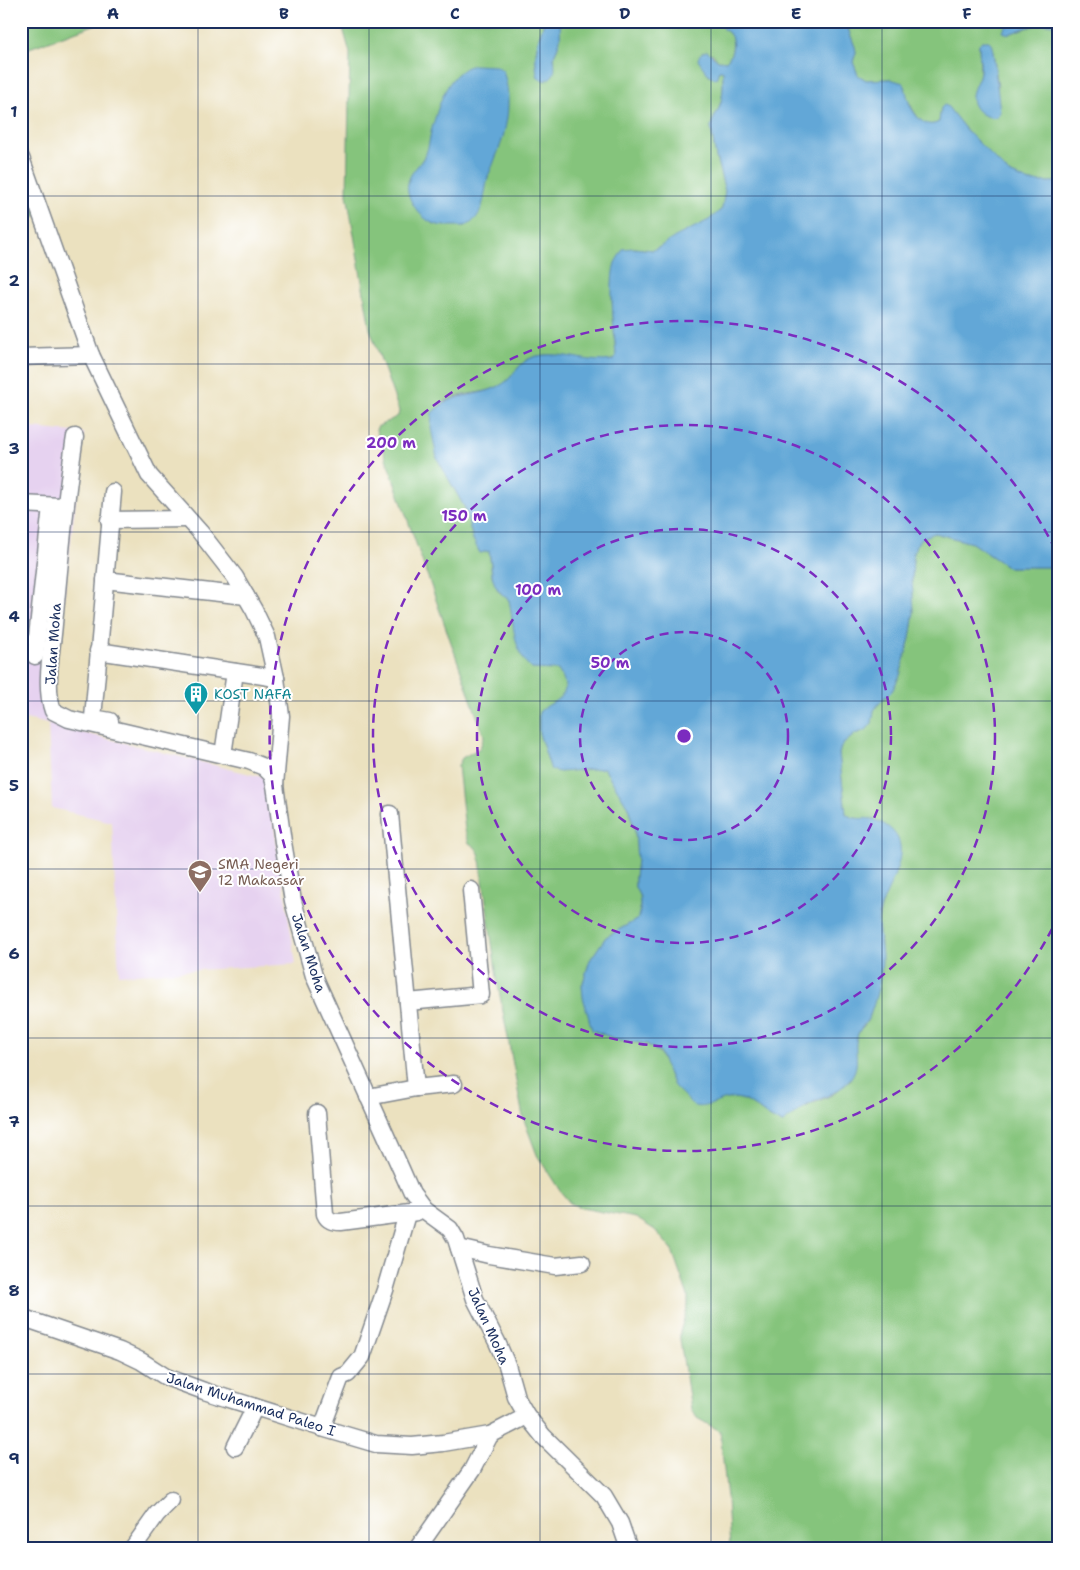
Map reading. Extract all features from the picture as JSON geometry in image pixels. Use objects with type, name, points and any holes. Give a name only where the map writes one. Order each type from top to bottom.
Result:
[{"type":"street","points":[[21,158],[91,355],[149,475],[235,577],[267,637],[276,678],[280,716],[276,785]]},
{"type":"street","points":[[21,357],[91,355]]},
{"type":"street","name":"Jalan Moha","points":[[75,437],[58,506],[36,655],[49,690],[50,703],[54,711],[60,716],[69,719],[249,761],[264,767],[272,775],[276,785],[293,901],[314,976],[412,1194],[424,1210],[450,1229],[459,1248],[475,1299],[507,1364],[516,1396],[527,1416],[543,1436],[604,1496],[620,1522],[629,1549]]},
{"type":"street","points":[[112,492],[93,718],[212,743],[221,754]]},
{"type":"street","points":[[21,504],[58,506]]},
{"type":"street","points":[[109,520],[188,519]]},
{"type":"street","points":[[105,580],[246,596]]},
{"type":"street","points":[[98,652],[276,678]]},
{"type":"street","points":[[221,754],[236,672]]},
{"type":"street","points":[[390,814],[416,1088]]},
{"type":"street","points":[[408,1002],[481,995],[471,890]]},
{"type":"street","points":[[368,1097],[416,1088],[454,1084]]},
{"type":"street","points":[[317,1113],[325,1214],[327,1218],[334,1222],[341,1222],[407,1214],[424,1210]]},
{"type":"street","points":[[322,1428],[341,1377],[348,1374],[362,1357],[385,1290],[407,1214]]},
{"type":"street","points":[[459,1248],[555,1266],[582,1263]]},
{"type":"street","name":"Jalan Muhammad Paleo I","points":[[21,1317],[120,1351],[141,1361],[166,1377],[255,1407],[376,1444],[443,1443],[490,1435],[527,1416]]},
{"type":"street","points":[[235,1446],[255,1407]]},
{"type":"street","points":[[417,1549],[472,1470],[490,1435]]},
{"type":"street","points":[[132,1549],[171,1500]]},
{"type":"shaded area","points":[[21,427],[84,433],[48,724],[21,718]]},
{"type":"shaded area","name":"SMA Negeri 12 Makassar","points":[[48,724],[266,778],[296,964],[119,975],[112,822],[52,808]]},
{"type":"green space","points":[[21,21],[105,21],[21,51]]},
{"type":"green space","points":[[341,21],[545,21],[537,49],[538,77],[555,62],[560,39],[561,21],[720,21],[720,25],[732,36],[731,53],[726,61],[718,60],[712,53],[700,63],[710,76],[716,78],[719,70],[722,69],[723,71],[722,96],[711,127],[716,157],[725,191],[722,209],[709,220],[658,248],[653,250],[633,248],[616,262],[612,298],[616,357],[603,362],[552,355],[535,356],[523,363],[500,386],[441,403],[437,458],[465,508],[473,539],[480,553],[489,551],[492,576],[498,591],[509,600],[532,669],[558,670],[563,679],[565,692],[558,700],[539,712],[539,733],[551,770],[604,768],[628,807],[635,830],[637,860],[635,887],[640,897],[640,912],[638,919],[606,937],[590,960],[582,986],[593,1030],[616,1039],[647,1044],[660,1054],[674,1086],[694,1106],[730,1098],[741,1099],[782,1123],[805,1107],[832,1095],[850,1080],[856,1038],[870,1016],[879,979],[881,943],[877,923],[885,895],[875,820],[853,818],[846,814],[839,754],[841,746],[855,734],[866,730],[872,723],[874,710],[892,691],[900,675],[910,638],[914,612],[912,581],[913,554],[916,545],[922,538],[934,533],[972,543],[1008,567],[1059,567],[1059,1549],[730,1549],[720,1431],[697,1418],[691,1409],[680,1340],[680,1332],[688,1306],[688,1296],[672,1250],[655,1230],[636,1218],[581,1208],[570,1203],[537,1155],[523,1117],[498,985],[479,853],[469,843],[465,830],[458,766],[462,758],[480,748],[484,736],[376,430],[377,427],[398,416],[399,411],[370,329],[347,194],[350,53]],"holes":[[[445,91],[504,131],[485,185],[466,226],[433,224],[418,211],[417,168],[428,150],[431,133]]]},
{"type":"green space","points":[[845,21],[1018,21],[1009,25],[1009,34],[1027,27],[1046,24],[1059,25],[1059,182],[1030,182],[1009,173],[966,130],[947,106],[941,108],[939,122],[928,124],[924,122],[916,115],[908,100],[890,79],[866,80],[858,75],[853,62],[856,52]],"holes":[[[979,44],[993,51],[998,87],[973,92],[980,74]]]},
{"type":"green space","points":[[21,143],[47,205],[32,220],[21,223]]},
{"type":"water","points":[[545,21],[561,21],[560,40],[554,56],[555,68],[552,76],[545,81],[538,77],[536,56],[538,42]]},
{"type":"water","points":[[720,21],[743,21],[749,23],[750,21],[845,21],[855,47],[856,52],[853,62],[858,75],[866,80],[890,79],[903,83],[913,111],[923,122],[935,124],[939,122],[941,108],[944,105],[947,106],[966,130],[1009,173],[1030,182],[1059,182],[1059,567],[1008,567],[972,543],[935,533],[922,538],[916,545],[913,554],[912,581],[914,612],[910,638],[900,675],[892,691],[874,710],[872,723],[866,730],[855,734],[841,746],[839,754],[846,814],[854,818],[875,820],[885,825],[896,836],[900,847],[898,864],[879,914],[881,976],[870,1015],[857,1037],[856,1064],[853,1075],[839,1089],[804,1107],[783,1123],[771,1118],[741,1099],[729,1099],[700,1107],[694,1106],[674,1086],[660,1053],[647,1044],[616,1039],[592,1030],[582,986],[590,960],[606,937],[638,919],[640,912],[640,897],[635,887],[637,860],[635,830],[628,807],[604,768],[560,772],[551,770],[539,733],[539,712],[562,696],[565,686],[563,679],[558,670],[532,669],[521,655],[515,637],[509,600],[495,584],[489,551],[480,553],[473,539],[465,508],[437,458],[431,428],[432,413],[440,406],[457,398],[499,386],[510,378],[528,359],[554,355],[596,361],[614,360],[616,357],[612,284],[615,263],[623,249],[653,250],[658,248],[709,220],[722,209],[725,191],[716,157],[711,127],[721,101],[723,72],[719,70],[716,79],[713,78],[698,60],[701,54],[707,51],[718,60],[726,61],[729,58],[733,44],[732,39],[727,31],[723,29]]},
{"type":"water","points":[[1018,21],[1059,21],[1059,25],[1027,27],[1009,34],[1003,32],[1005,27]]},
{"type":"water","points":[[982,41],[989,41],[993,51],[1000,112],[995,117],[982,114],[973,104],[972,100],[973,91],[980,72],[979,44]]},
{"type":"water","points":[[474,65],[497,66],[503,71],[508,93],[508,104],[503,138],[488,177],[482,207],[476,218],[470,224],[464,226],[437,225],[427,220],[414,206],[409,195],[408,183],[427,151],[436,115],[446,89],[457,74]]},
{"type":"place","name":"KOST NAFA","points":[[196,715]]},
{"type":"place","name":"SMA Negeri 12 Makassar","points":[[200,893]]}]
